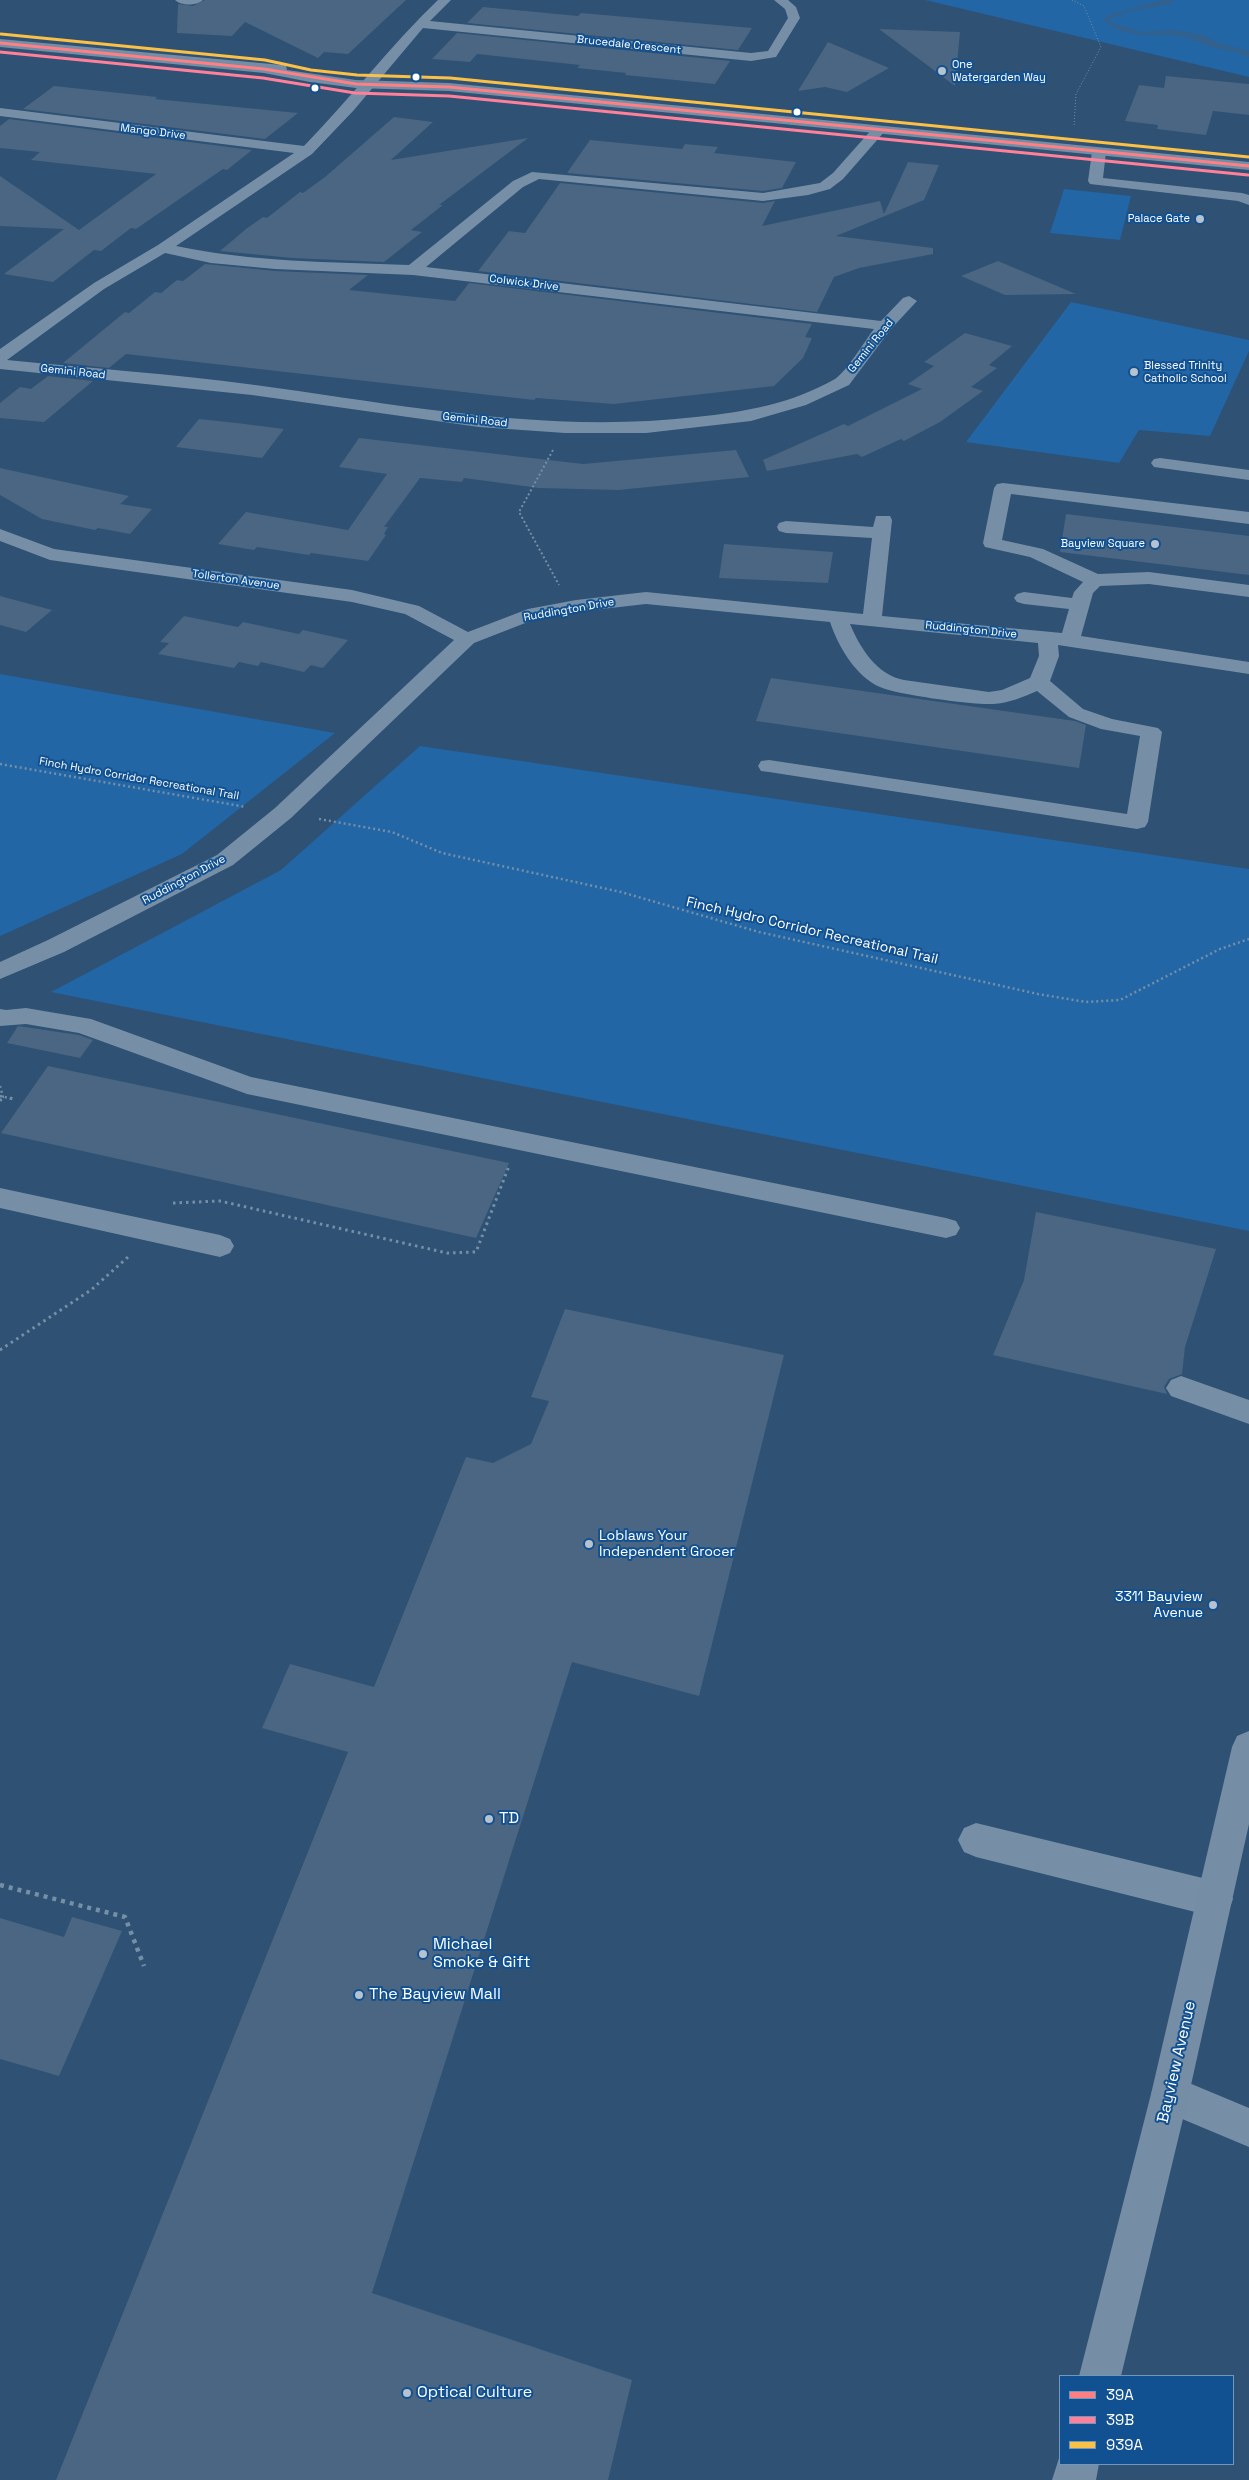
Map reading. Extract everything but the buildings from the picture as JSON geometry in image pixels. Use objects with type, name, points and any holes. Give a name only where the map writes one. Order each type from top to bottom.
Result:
[{"type":"main road","points":[[0,43],[264,69],[299,78],[372,80],[409,88],[449,87],[1249,166]]},
{"type":"main road","name":"Bayview Avenue","points":[[1100,2375],[1170,2094],[1249,1746]]},
{"type":"main road","points":[[1074,2480],[1078,2465]]},
{"type":"street","points":[[181,0],[197,0]]},
{"type":"street","points":[[0,358],[99,286],[163,248],[307,151],[349,107],[420,24],[445,0]]},
{"type":"street","name":"Brucedale Crescent","points":[[420,24],[751,57],[772,54],[794,18],[790,7],[780,0]]},
{"type":"street","name":"Mango Drive","points":[[0,112],[307,151]]},
{"type":"street","points":[[412,270],[518,184],[537,175],[762,197],[825,186],[838,176],[878,130]]},
{"type":"street","points":[[1100,152],[1095,181],[1242,198],[1249,201]]},
{"type":"street","name":"Colwick Drive","points":[[163,248],[211,258],[275,264],[412,270],[885,326]]},
{"type":"street","name":"Gemini Road","points":[[0,364],[252,390],[479,422],[565,428],[646,428],[751,416],[800,401],[843,381],[885,326],[909,301]]},
{"type":"street","points":[[1160,463],[1249,475]]},
{"type":"street","points":[[1249,518],[1003,488],[992,543],[1036,553],[1096,580],[1149,578],[1249,592]]},
{"type":"street","points":[[786,527],[882,526],[872,620]]},
{"type":"street","name":"Tollerton Avenue","points":[[0,535],[50,554],[352,596],[412,610],[467,640]]},
{"type":"street","points":[[1070,640],[1084,592],[1096,580]]},
{"type":"street","name":"Ruddington Drive","points":[[0,971],[56,946],[225,860],[283,813],[467,640],[528,615],[576,606],[646,598],[1070,640],[1249,668]]},
{"type":"street","points":[[1024,598],[1080,606]]},
{"type":"street","points":[[838,617],[844,635],[866,666],[888,684],[989,698],[1015,694],[1039,682],[1050,656],[1048,638]]},
{"type":"street","points":[[769,766],[1137,822],[1151,732],[1108,725],[1076,714],[1039,682]]},
{"type":"street","points":[[0,1017],[26,1016],[82,1026],[247,1085],[946,1228]]},
{"type":"street","points":[[0,1198],[220,1246]]},
{"type":"street","points":[[1181,1388],[1249,1412]]},
{"type":"street","points":[[976,1840],[1215,1899]]},
{"type":"street","points":[[1170,2094],[1249,2128]]},
{"type":"path","points":[[1072,0],[1084,6],[1100,47],[1076,94],[1074,127]]},
{"type":"path","points":[[560,587],[518,512],[565,428]]},
{"type":"path","name":"Finch Hydro Corridor Recreational Trail","points":[[0,764],[254,809]]},
{"type":"path","name":"Finch Hydro Corridor Recreational Trail","points":[[312,818],[392,832],[442,853],[622,892],[759,932],[1038,994],[1086,1002],[1120,1000],[1220,949],[1249,939]]},
{"type":"path","points":[[0,1086],[0,1101]]},
{"type":"path","points":[[1,1096],[13,1098]]},
{"type":"path","points":[[167,1203],[220,1202],[447,1253],[476,1252],[519,1140]]},
{"type":"path","points":[[0,1350],[91,1290],[131,1254]]},
{"type":"path","points":[[0,1885],[124,1917],[144,1966]]},
{"type":"shaded area","points":[[925,0],[1249,0],[1249,77]]},
{"type":"shaded area","points":[[1163,0],[1173,0],[1170,4],[1128,12],[1111,18],[1109,22],[1141,32],[1174,30],[1203,35],[1218,43],[1249,51],[1249,58],[1240,53],[1212,47],[1183,37],[1120,31],[1104,20],[1108,15]]},
{"type":"shaded area","points":[[1064,189],[1131,196],[1120,240],[1050,233]]},
{"type":"shaded area","name":"Blessed Trinity Catholic School","points":[[1071,302],[1249,340],[1249,351],[1210,436],[1139,430],[1119,463],[966,442]]},
{"type":"shaded area","points":[[0,674],[335,733],[182,854],[0,936]]},
{"type":"shaded area","points":[[420,746],[1249,869],[1249,1231],[51,992],[281,870]]},
{"type":"transit line","name":"939A","points":[[1,34],[265,60],[311,70],[357,75],[450,78],[1249,157]]},
{"type":"transit line","name":"39A","points":[[0,43],[264,69],[356,84],[449,87],[1249,166]]},
{"type":"transit line","name":"39B","points":[[0,52],[263,78],[308,87],[355,93],[449,96],[1248,175]]},
{"type":"place","name":"One Watergarden Way","points":[[942,71]]},
{"type":"place","name":"Palace Gate","points":[[1200,219]]},
{"type":"place","name":"Blessed Trinity Catholic School","points":[[1134,372]]},
{"type":"place","name":"Bayview Square","points":[[1155,544]]},
{"type":"place","name":"Loblaws Your Independent Grocer","points":[[589,1544]]},
{"type":"place","name":"3311 Bayview Avenue","points":[[1213,1605]]},
{"type":"place","name":"TD","points":[[489,1819]]},
{"type":"place","name":"Michael Smoke & Gift","points":[[423,1954]]},
{"type":"place","name":"The Bayview Mall","points":[[359,1995]]},
{"type":"place","name":"Optical Culture","points":[[407,2393]]}]
